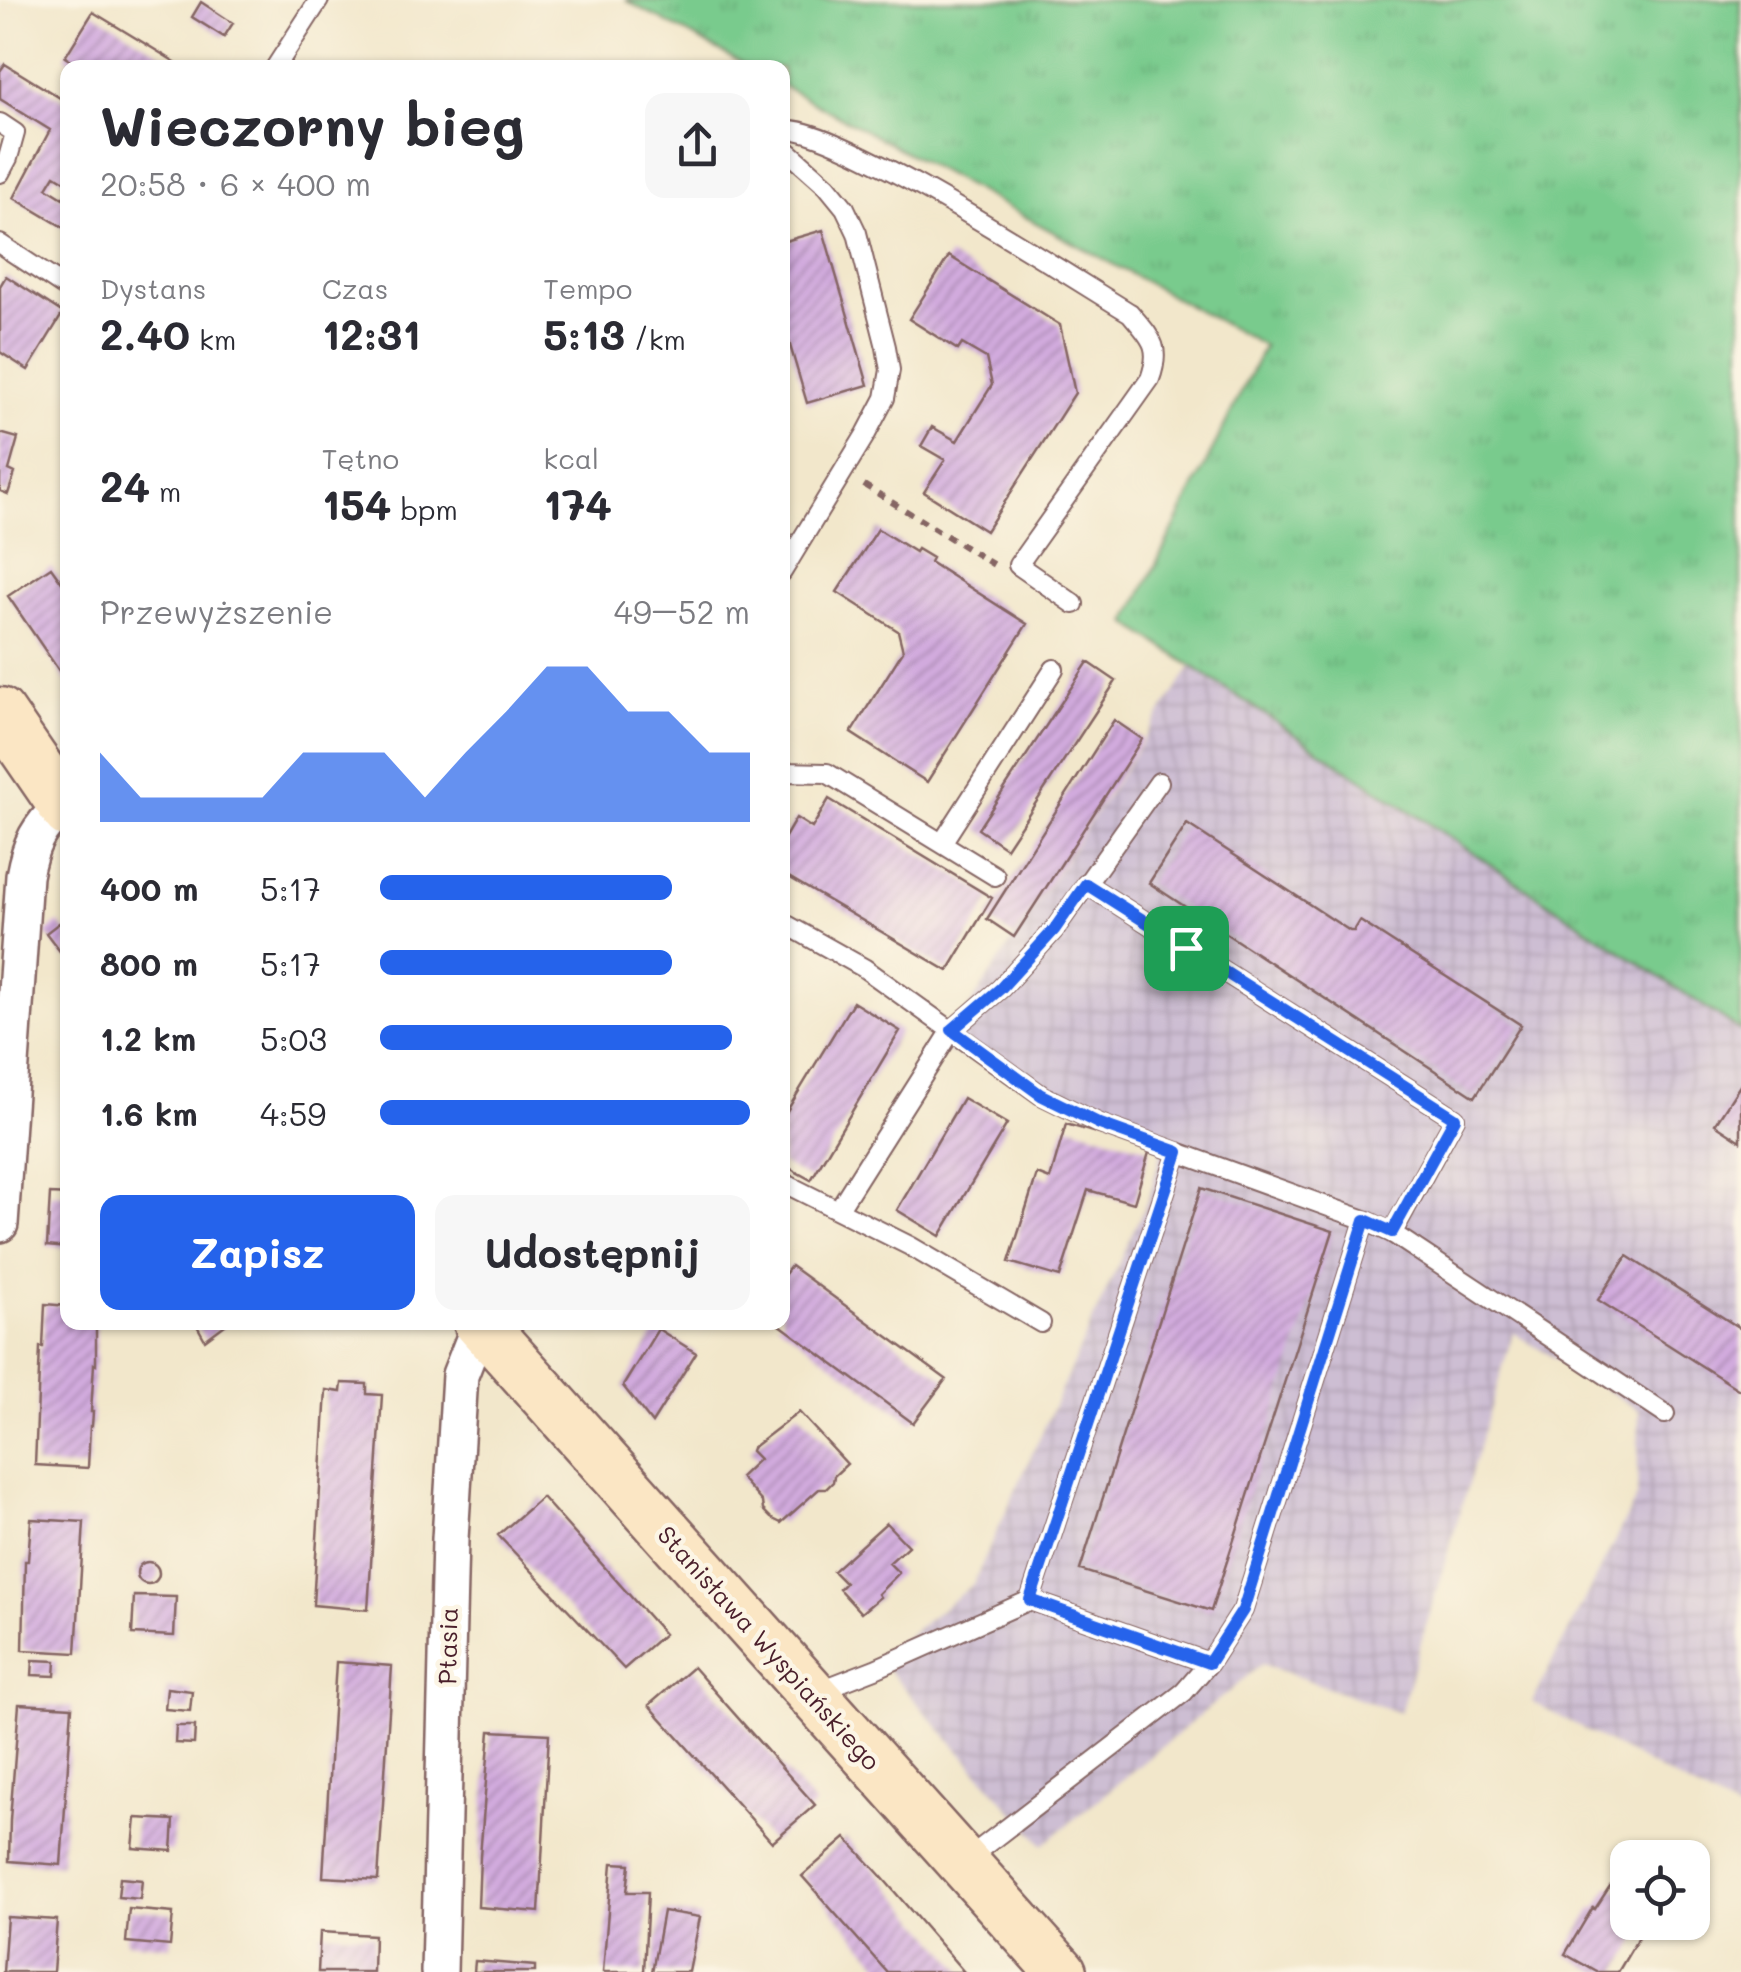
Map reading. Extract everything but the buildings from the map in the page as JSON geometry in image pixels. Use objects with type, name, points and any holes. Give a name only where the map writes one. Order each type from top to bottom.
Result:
[{"type":"main road","points":[[0,714],[60,802]]},
{"type":"main road","name":"Stanisława Wyspiańskiego","points":[[489,1330],[1056,1971]]},
{"type":"street","points":[[0,1224],[24,876],[29,847],[44,822],[60,812]]},
{"type":"street","name":"Ptasia","points":[[440,1972],[450,1539],[460,1375],[482,1330]]},
{"type":"lane","points":[[281,60],[319,0]]},
{"type":"lane","points":[[0,124],[15,134],[0,174]]},
{"type":"lane","points":[[790,128],[814,135],[912,181],[1130,313],[1152,339],[1157,359],[1150,379],[1018,566],[1074,604]]},
{"type":"lane","points":[[790,153],[846,208],[857,232],[890,370],[885,398],[790,560]]},
{"type":"lane","points":[[0,244],[60,284]]},
{"type":"lane","points":[[942,843],[1054,669]]},
{"type":"lane","points":[[790,772],[827,773],[995,876]]},
{"type":"lane","points":[[838,1210],[952,1030],[1001,988],[1054,930],[1159,782]]},
{"type":"lane","points":[[1086,884],[1455,1118],[1392,1232]]},
{"type":"lane","points":[[790,926],[864,968],[1041,1095],[1100,1124],[1392,1232],[1664,1414]]},
{"type":"lane","points":[[1030,1600],[1178,1152]]},
{"type":"lane","points":[[790,1186],[910,1246],[1041,1322]]},
{"type":"lane","points":[[962,1863],[1184,1692],[1209,1663],[1243,1610],[1365,1220]]},
{"type":"lane","points":[[811,1694],[1030,1600],[1209,1663]]},
{"type":"path","points":[[842,472],[992,565],[1018,566]]},
{"type":"shaded area","points":[[1191,667],[1741,1031],[1741,1814],[1532,1702],[1637,1497],[1639,1410],[1513,1333],[1400,1713],[1262,1664],[1043,1845],[878,1659],[973,1584],[1150,1194],[1164,1140],[942,1049]]},
{"type":"green space","points":[[625,0],[1741,0],[1741,1031],[1127,623],[1264,346],[790,90],[790,60],[736,60]]},
{"type":"route","points":[[1086,884],[1186,948],[1455,1118],[1392,1232],[1365,1220],[1243,1610],[1209,1663],[1030,1600],[1178,1152],[1100,1124],[1041,1095],[952,1030],[1001,988],[1054,930],[1086,884]]}]
